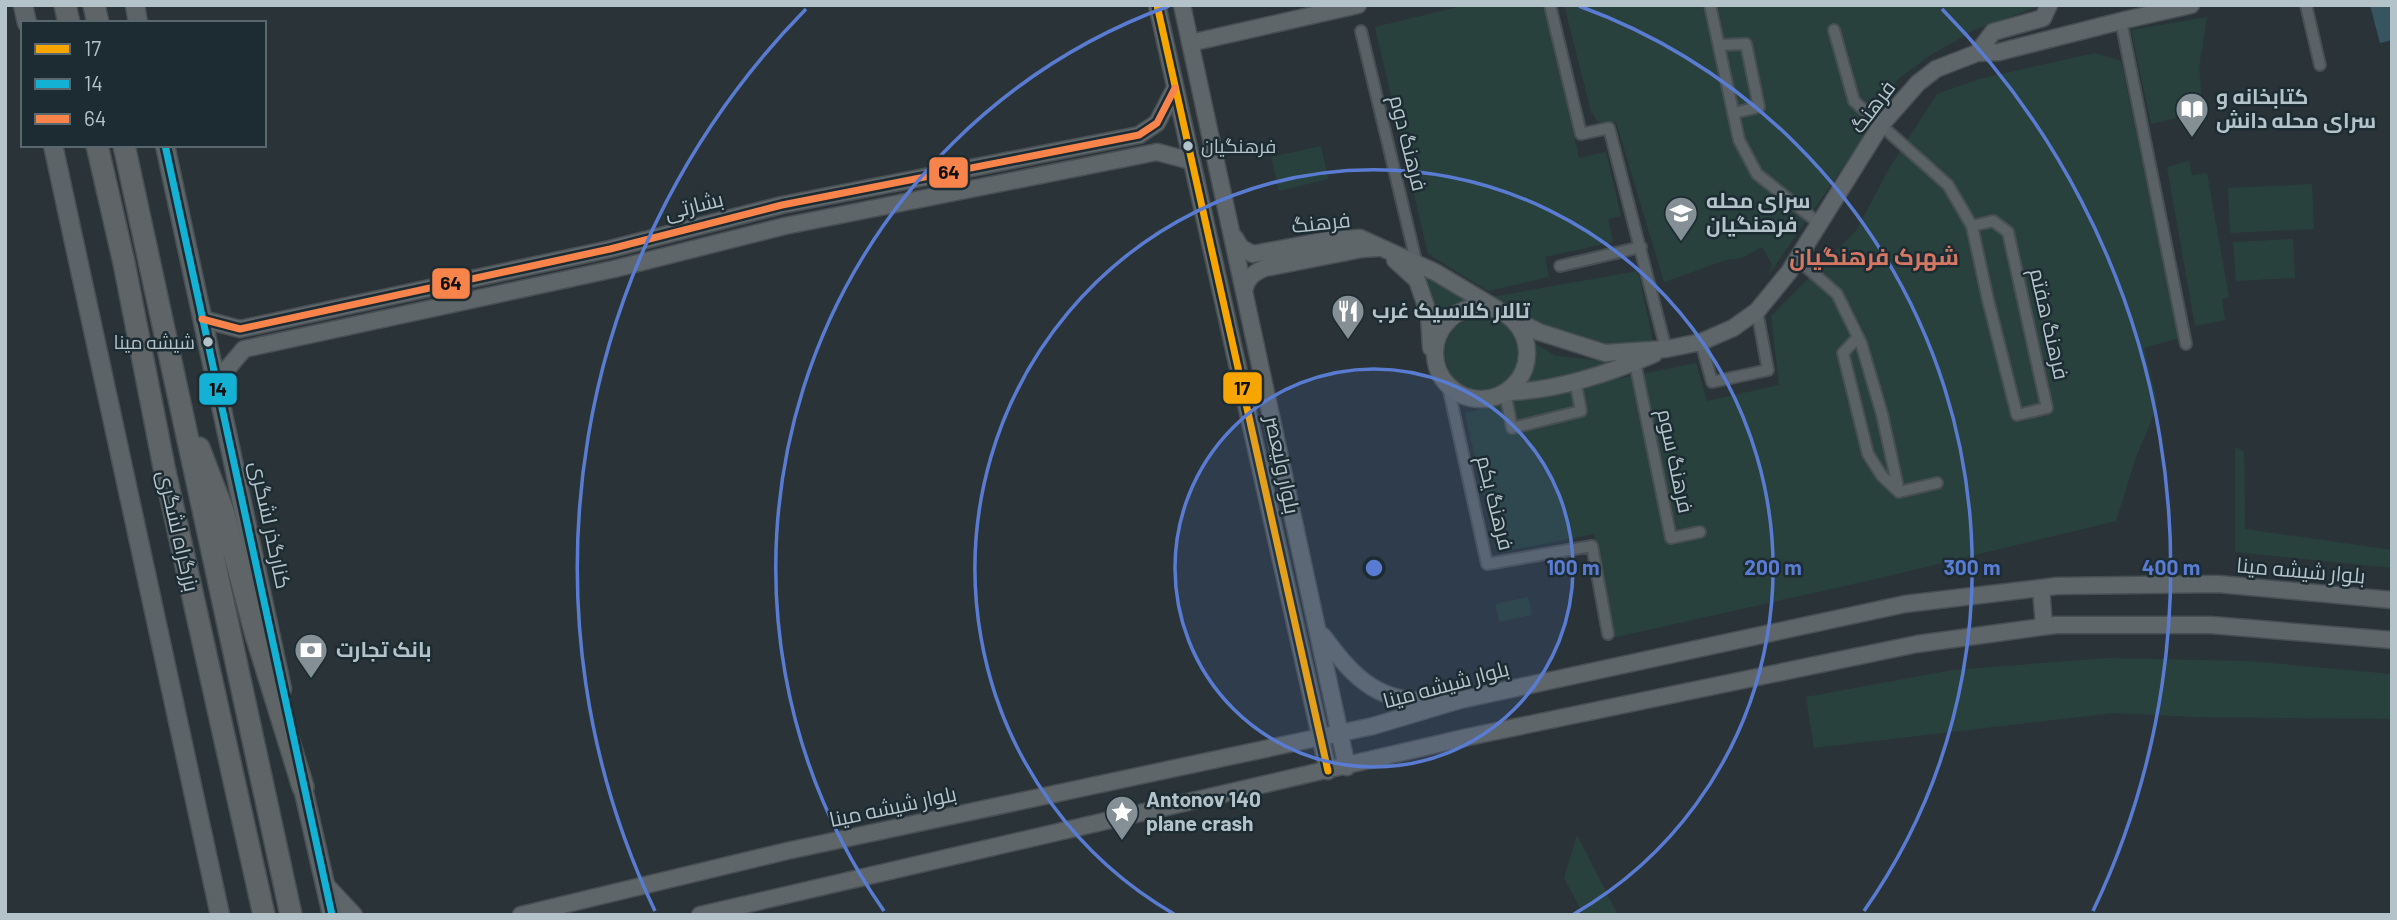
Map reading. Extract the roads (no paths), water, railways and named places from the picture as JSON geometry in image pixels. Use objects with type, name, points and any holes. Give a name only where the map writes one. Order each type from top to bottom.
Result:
[{"type":"highway","name":"بزرگراه لشگری","points":[[97,147],[124,263],[164,467],[264,915]]},
{"type":"highway","name":"بزرگراه لشگری","points":[[124,147],[291,915]]},
{"type":"highway","points":[[173,379],[223,511],[256,635],[303,787]]},
{"type":"main road","name":"بلوار ولیعصر","points":[[1157,5],[1328,771]]},
{"type":"main road","name":"بلوار ولیعصر","points":[[1182,5],[1347,766]]},
{"type":"main road","points":[[1190,43],[1358,5]]},
{"type":"main road","points":[[2121,20],[2141,5]]},
{"type":"main road","name":"فرهنگ","points":[[1263,260],[1328,240],[1360,238],[1436,272],[1539,332],[1605,352],[1666,349],[1701,342],[1732,328],[1757,311],[1797,259],[1881,125],[1918,83],[1936,69],[1977,53],[1999,52],[2191,5]]},
{"type":"main road","points":[[2046,12],[2042,29],[2050,39]]},
{"type":"main road","points":[[1977,53],[1993,32],[2046,12]]},
{"type":"main road","name":"بشارتی","points":[[202,319],[240,329],[610,249],[782,205],[1139,135],[1157,123],[1175,88]]},
{"type":"main road","points":[[53,147],[220,915]]},
{"type":"main road","name":"کنارگذر لشگری","points":[[165,147],[332,915]]},
{"type":"main road","name":"بشارتی","points":[[244,349],[614,269],[785,226],[1157,152],[1191,162]]},
{"type":"main road","points":[[1230,224],[1241,248],[1263,260],[1245,283],[1245,292]]},
{"type":"main road","points":[[1211,247],[1221,253],[1228,253],[1235,245]]},
{"type":"main road","points":[[1384,248],[1417,280],[1429,315],[1430,346],[1440,374],[1448,386]]},
{"type":"main road","points":[[610,249],[614,269]]},
{"type":"main road","points":[[1223,296],[1226,290],[1233,287],[1241,288],[1245,292]]},
{"type":"main road","name":"فرهنگ","points":[[1436,362],[1435,346],[1440,332],[1449,320],[1462,311],[1476,308],[1503,313],[1519,328],[1525,341],[1526,356],[1520,376],[1505,392]]},
{"type":"main road","points":[[216,382],[244,349],[237,340],[240,329]]},
{"type":"main road","name":"فرهنگ","points":[[1448,386],[1461,395],[1475,399],[1491,398],[1505,392],[1527,392],[1619,369],[1666,349]]},
{"type":"main road","name":"بلوار شیشه مینا","points":[[521,915],[787,851],[1340,733],[1460,700],[1905,604],[2057,586],[2218,584],[2392,600]]},
{"type":"main road","points":[[2041,588],[2044,626]]},
{"type":"main road","points":[[700,915],[1579,713],[1917,644],[2044,626],[2211,625],[2392,640]]},
{"type":"main road","points":[[1319,631],[1357,678],[1375,689],[1399,698],[1460,700]]},
{"type":"main road","points":[[326,885],[354,915]]},
{"type":"street","points":[[1550,5],[1581,134],[1609,128],[1666,349]]},
{"type":"street","points":[[1710,5],[1739,140],[1757,174],[1820,224]]},
{"type":"street","points":[[2306,5],[2320,65]]},
{"type":"street","points":[[2121,20],[2186,344]]},
{"type":"street","name":"فرهنگ هفتم","points":[[1835,30],[1854,101],[1948,185],[1972,226],[2017,415],[2048,408],[2008,232],[1993,221],[1972,226]]},
{"type":"street","name":"فرهنگ دوم","points":[[1361,31],[1417,265]]},
{"type":"street","points":[[1719,45],[1746,44],[1759,107],[1734,113]]},
{"type":"street","points":[[1560,266],[1641,247]]},
{"type":"street","points":[[1797,259],[1838,294],[1858,337],[1882,414],[1899,492]]},
{"type":"street","points":[[1701,342],[1712,382],[1768,370],[1757,311]]},
{"type":"street","points":[[1858,337],[1843,353],[1868,454],[1882,476],[1899,492]]},
{"type":"street","name":"فرهنگ سوم","points":[[1635,363],[1671,538],[1700,532]]},
{"type":"street","points":[[1505,392],[1512,428],[1581,411],[1575,380]]},
{"type":"street","name":"فرهنگ یکم","points":[[1448,386],[1486,564],[1592,546],[1608,634]]},
{"type":"street","points":[[1899,492],[1937,483]]},
{"type":"water","points":[[2370,5],[2392,5],[2392,40],[2380,43]]},
{"type":"place","name":"کتابخانه و سرای محله دانش","points":[[2192,139]]},
{"type":"place","name":"فرهنگیان","points":[[1188,146]]},
{"type":"place","name":"سرای محله فرهنگیان","points":[[1681,243]]},
{"type":"place","name":"تالار کلاسیک غرب","points":[[1348,341]]},
{"type":"place","name":"شیشه مینا","points":[[208,342]]},
{"type":"place","name":"بانک تجارت","points":[[311,680]]},
{"type":"place","name":"Antonov 140 plane crash","points":[[1122,842]]},
{"type":"district","name":"شهرک فرهنگیان","points":[[1874,257]]}]
